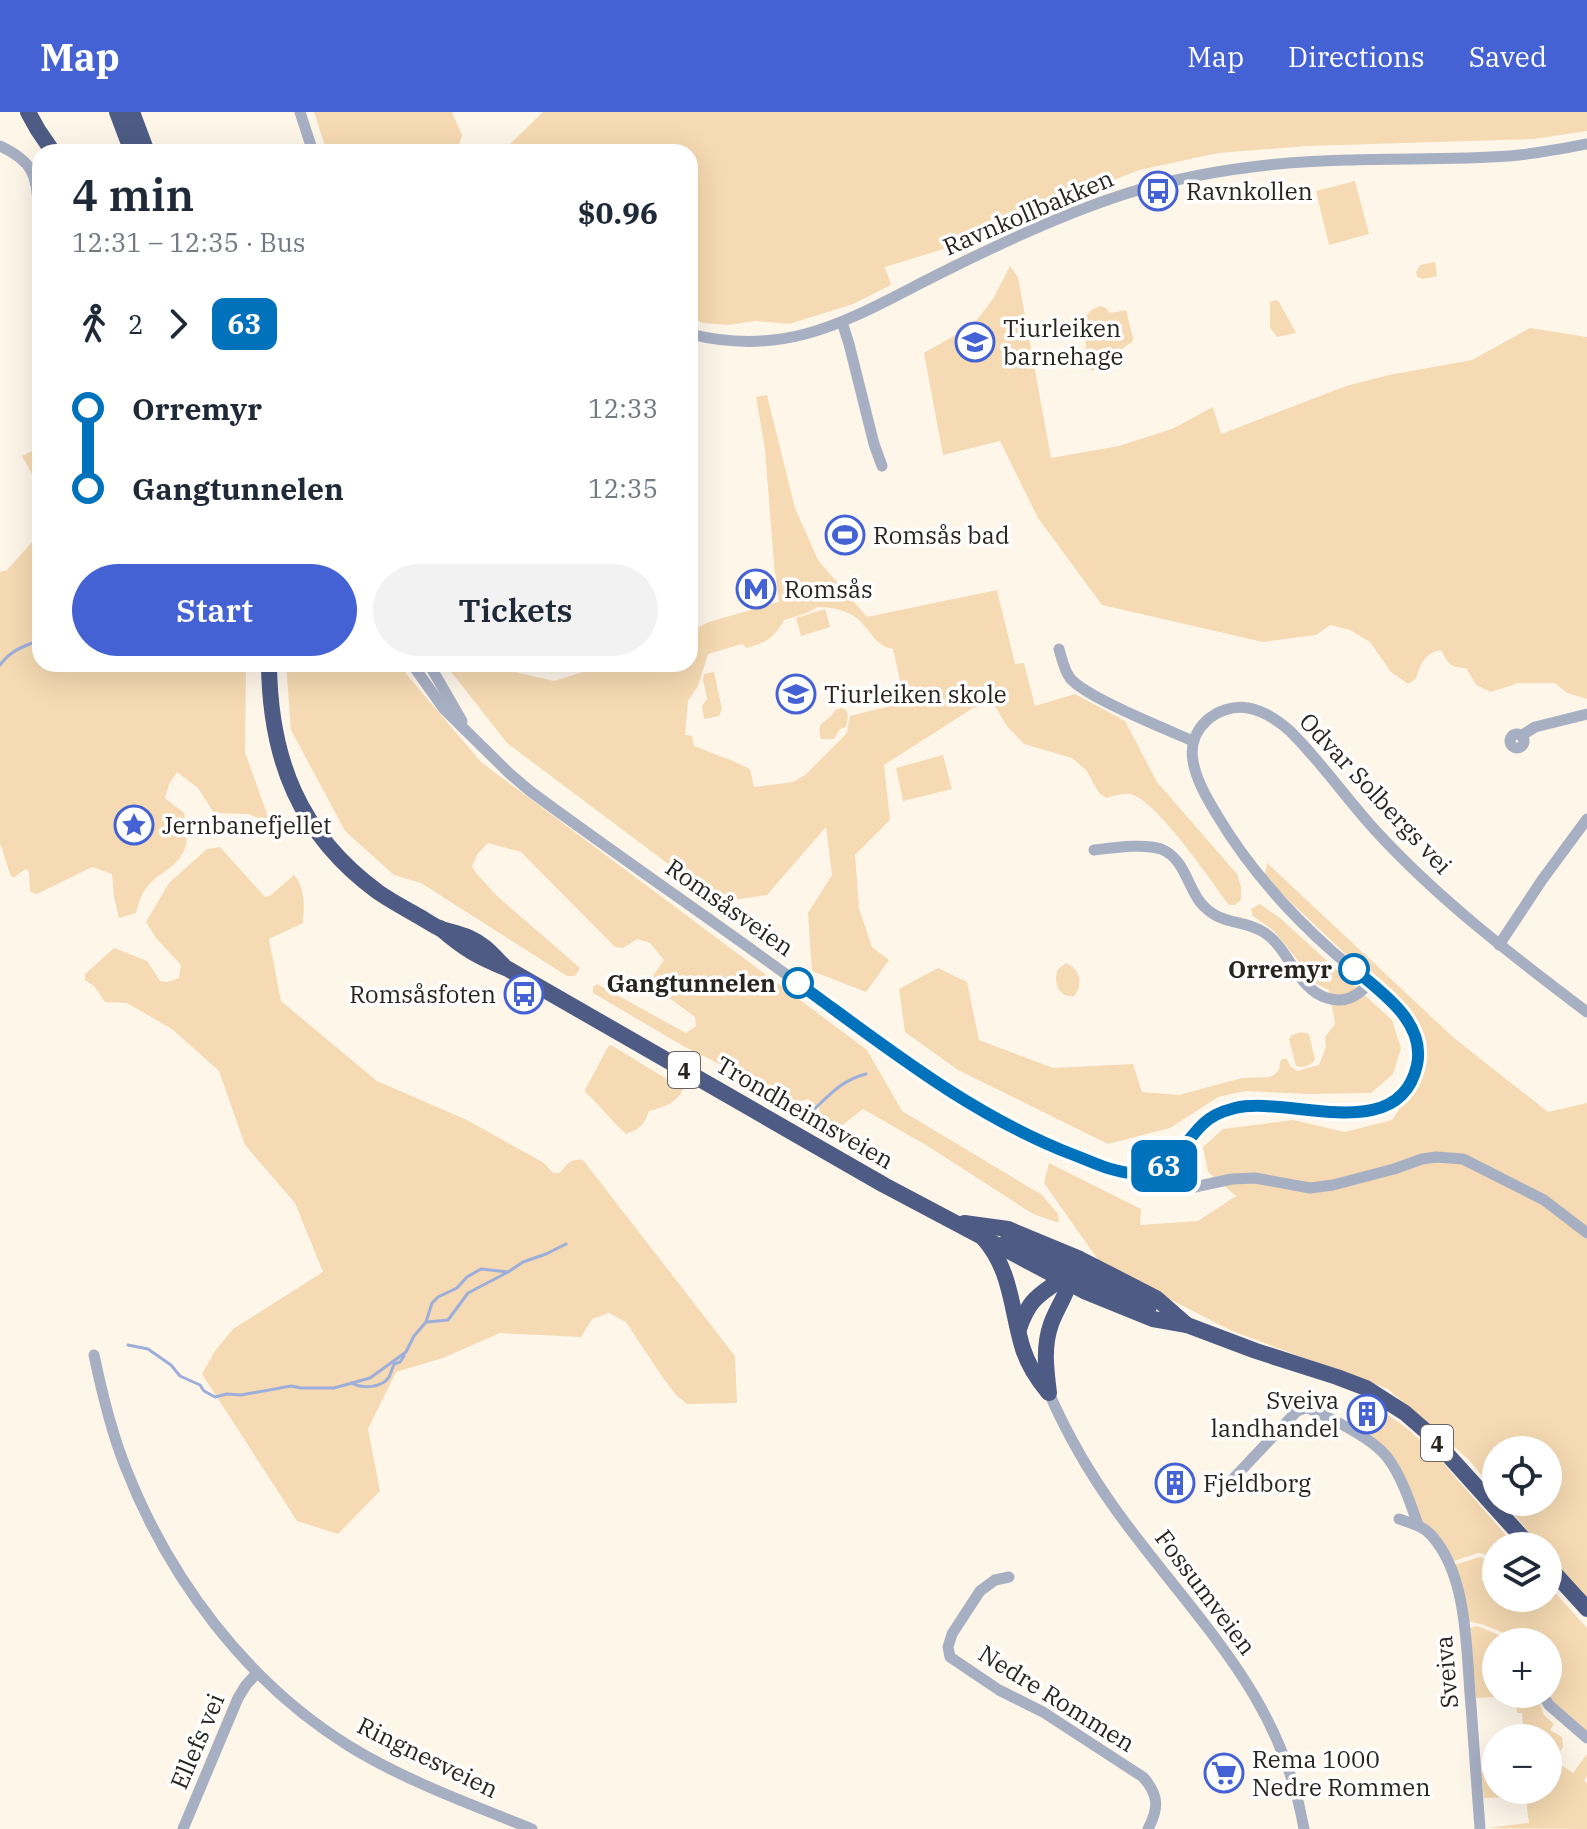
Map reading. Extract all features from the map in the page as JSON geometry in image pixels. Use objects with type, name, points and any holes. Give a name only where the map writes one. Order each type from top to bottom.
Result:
[{"type":"highway","points":[[28,112],[48,144]]},
{"type":"highway","points":[[117,112],[129,144]]},
{"type":"highway","points":[[134,114],[144,144]]},
{"type":"highway","name":"Trondheimsveien","points":[[269,672],[276,743],[289,781],[309,821],[342,860],[393,902],[440,928],[473,954],[508,969],[954,1222],[1153,1319],[1187,1325],[1354,1383],[1392,1404],[1428,1433],[1517,1532]]},
{"type":"highway","name":"Trondheimsveien","points":[[954,1222],[1008,1229],[1080,1259],[1156,1298],[1187,1325]]},
{"type":"highway","points":[[981,1235],[1007,1277],[1025,1355],[1049,1393]]},
{"type":"highway","points":[[1019,1329],[1032,1301],[1067,1278]]},
{"type":"highway","points":[[1049,1393],[1046,1347],[1067,1278]]},
{"type":"highway","points":[[1562,1581],[1587,1609]]},
{"type":"street","points":[[300,112],[310,144]]},
{"type":"street","name":"Ravnkollbakken","points":[[698,335],[765,342],[806,335],[842,322],[1031,229],[1113,198],[1215,171],[1348,160],[1506,156],[1587,144]]},
{"type":"street","points":[[0,146],[21,156],[32,174]]},
{"type":"street","points":[[842,322],[882,466]]},
{"type":"street","points":[[1059,649],[1065,670],[1077,685],[1193,741],[1193,763],[1201,785],[1221,822],[1249,862],[1296,917],[1406,1018],[1417,1043],[1416,1069],[1404,1091],[1384,1106],[1359,1113],[1265,1105],[1233,1108],[1205,1122],[1169,1164],[1152,1171],[1160,1183],[1185,1189],[1232,1179],[1255,1178],[1310,1188],[1333,1185],[1422,1159],[1463,1159],[1544,1200],[1587,1233]]},
{"type":"street","name":"Romsåsveien","points":[[418,672],[444,709],[530,791],[946,1088],[994,1117],[1057,1148],[1118,1170],[1131,1173],[1152,1171]]},
{"type":"street","name":"Romsåsveien","points":[[434,672],[469,732]]},
{"type":"street","name":"Odvar Solbergs vei","points":[[1193,741],[1208,719],[1234,707],[1254,709],[1278,720],[1403,859],[1499,945],[1587,1012]]},
{"type":"street","points":[[1521,736],[1535,727],[1587,714]]},
{"type":"street","points":[[1499,945],[1587,819]]},
{"type":"street","points":[[1094,850],[1153,847],[1164,851],[1179,864],[1202,905],[1226,921],[1266,934],[1307,985],[1320,996],[1335,1000],[1350,999],[1370,983]]},
{"type":"street","name":"Ringnesveien","points":[[94,1355],[109,1418],[125,1465],[153,1529],[206,1613],[257,1673],[294,1706],[349,1746],[434,1789],[532,1829]]},
{"type":"street","name":"Fossumveien","points":[[1049,1393],[1107,1497],[1257,1700],[1289,1770],[1304,1829]]},
{"type":"street","name":"Sveiva","points":[[1232,1480],[1301,1408],[1308,1408],[1350,1430],[1381,1451],[1400,1478],[1418,1525],[1431,1536],[1448,1563],[1457,1587],[1462,1610],[1480,1829]]},
{"type":"street","points":[[1399,1519],[1418,1525]]},
{"type":"street","name":"Nedre Rommen","points":[[1009,1577],[995,1580],[980,1591],[952,1634],[948,1647],[950,1657],[1143,1777],[1156,1800],[1156,1815],[1148,1829]]},
{"type":"street","name":"Ellefs vei","points":[[183,1829],[238,1698],[257,1673]]},
{"type":"street","points":[[1554,1708],[1587,1738]]},
{"type":"shaded area","points":[[314,112],[452,112],[462,135],[459,144],[324,144]]},
{"type":"shaded area","points":[[543,112],[1587,112],[1587,131],[1534,139],[1307,146],[1218,153],[1139,170],[1041,209],[989,235],[885,267],[891,285],[853,304],[789,324],[755,321],[728,325],[698,321],[698,144],[510,144]]},
{"type":"shaded area","points":[[1355,181],[1369,234],[1329,245],[1316,191]]},
{"type":"shaded area","points":[[1435,262],[1437,276],[1417,277],[1420,265]]},
{"type":"shaded area","points":[[1010,266],[1018,277],[1051,458],[1119,446],[1172,429],[1213,407],[1221,434],[1346,386],[1472,360],[1530,328],[1587,337],[1587,699],[1567,693],[1555,683],[1518,683],[1491,692],[1476,685],[1466,668],[1450,664],[1441,650],[1427,657],[1416,679],[1408,684],[1391,672],[1370,642],[1350,630],[1330,625],[1316,635],[1263,642],[1102,605],[1038,518],[1000,441],[943,455],[924,353],[973,325],[993,299]]},
{"type":"shaded area","points":[[1276,300],[1296,333],[1277,337],[1270,327],[1270,302]]},
{"type":"shaded area","points":[[1100,306],[1110,313],[1126,310],[1133,341],[1092,371],[1088,366],[1096,363],[1094,356],[1086,358],[1083,322],[1091,311]]},
{"type":"shaded area","points":[[767,395],[795,508],[818,560],[867,617],[997,590],[1015,664],[1024,663],[1035,706],[1075,694],[1125,721],[1157,782],[1237,874],[1241,900],[1229,905],[1168,825],[1141,799],[1130,794],[1106,798],[1099,793],[1086,770],[1072,758],[1024,744],[1007,726],[992,701],[973,708],[884,765],[890,820],[855,855],[859,908],[872,947],[889,960],[866,992],[812,971],[808,913],[832,875],[826,827],[767,895],[719,902],[507,743],[451,672],[515,672],[554,681],[583,672],[698,672],[698,627],[779,602],[765,450],[756,397]],"holes":[[[818,607],[851,614],[878,642],[893,649],[900,681],[898,704],[850,716],[847,733],[805,775],[787,783],[754,787],[750,769],[694,746],[692,736],[685,735],[688,701],[698,686],[708,654],[742,644],[747,648],[760,644],[773,635],[784,620]]]},
{"type":"shaded area","points":[[32,451],[32,474],[22,456]]},
{"type":"shaded area","points":[[32,542],[32,672],[246,672],[245,752],[268,817],[266,822],[249,814],[214,813],[198,788],[177,772],[165,798],[184,813],[186,847],[178,860],[147,887],[136,913],[119,918],[112,874],[92,867],[37,894],[30,892],[29,872],[26,869],[13,878],[10,874],[0,843],[0,572],[7,570]]},
{"type":"shaded area","points":[[825,609],[830,627],[801,636],[796,618]]},
{"type":"shaded area","points":[[287,672],[405,672],[481,762],[867,1050],[902,1111],[1042,1195],[1058,1214],[1059,1223],[1033,1214],[926,1145],[863,1109],[841,1126],[821,1119],[819,1108],[808,1099],[797,1102],[685,1047],[593,993],[593,987],[597,984],[686,1033],[696,1026],[695,1017],[654,987],[652,977],[664,960],[650,943],[637,939],[623,948],[615,947],[521,852],[488,843],[478,853],[472,866],[497,896],[580,968],[575,976],[567,976],[421,883],[394,875],[345,831],[291,730]]},
{"type":"shaded area","points":[[714,672],[722,709],[719,716],[704,719],[702,706],[707,699],[704,674]]},
{"type":"shaded area","points":[[842,708],[848,716],[846,727],[840,729],[834,739],[821,739],[821,725],[835,710]]},
{"type":"shaded area","points":[[943,755],[952,789],[903,801],[896,768]]},
{"type":"shaded area","points":[[220,847],[265,897],[294,875],[301,886],[303,923],[269,939],[281,1001],[377,1081],[467,1120],[544,1163],[553,1173],[560,1173],[572,1161],[583,1160],[735,1356],[737,1403],[687,1404],[661,1375],[626,1322],[609,1313],[592,1319],[581,1337],[500,1333],[443,1358],[396,1372],[368,1429],[380,1491],[338,1534],[297,1521],[202,1374],[233,1329],[323,1272],[295,1203],[245,1145],[219,1071],[172,1029],[127,1003],[105,1002],[94,986],[85,980],[85,974],[114,948],[147,961],[160,981],[179,978],[181,965],[146,922],[169,883],[207,849]]},
{"type":"shaded area","points":[[1267,863],[1454,1038],[1548,1112],[1587,1103],[1587,1598],[1562,1570],[1562,1532],[1529,1532],[1515,1516],[1562,1516],[1562,1436],[1482,1436],[1482,1476],[1469,1460],[1388,1389],[1232,1331],[1101,1264],[1044,1183],[1049,1163],[1141,1209],[1140,1225],[1198,1221],[1236,1196],[1208,1172],[1203,1147],[1223,1129],[1293,1120],[1345,1132],[1392,1120],[1425,1071],[1420,1024],[1264,877]]},
{"type":"shaded area","points":[[1260,904],[1280,918],[1392,1020],[1401,1048],[1393,1074],[1371,1093],[1245,1091],[1218,1097],[1170,1128],[1108,1144],[958,1070],[905,1032],[899,989],[938,968],[967,982],[979,1040],[1053,1068],[1133,1064],[1142,1092],[1179,1095],[1242,1078],[1269,1077],[1279,1070],[1282,1059],[1287,1059],[1297,1071],[1319,1065],[1326,1047],[1325,1037],[1335,1024],[1329,990],[1317,984],[1274,931],[1253,916],[1251,909]]},
{"type":"shaded area","points":[[1066,963],[1075,969],[1079,977],[1079,987],[1074,996],[1061,992],[1057,984],[1058,969]]},
{"type":"shaded area","points":[[1301,1032],[1309,1034],[1315,1060],[1302,1067],[1296,1066],[1289,1039]]},
{"type":"shaded area","points":[[611,1045],[683,1089],[674,1101],[649,1111],[641,1126],[626,1134],[585,1092]]},
{"type":"shaded area","points":[[1382,1411],[1408,1429],[1436,1455],[1482,1508],[1482,1516],[1489,1516],[1503,1532],[1482,1532],[1482,1554],[1448,1563],[1425,1530],[1406,1491],[1368,1441]]},
{"type":"shaded area","points":[[1482,1558],[1482,1612],[1562,1612],[1562,1600],[1587,1628],[1587,1738],[1568,1723],[1558,1708],[1562,1708],[1562,1628],[1492,1628],[1467,1621],[1454,1565]]},
{"type":"shaded area","points":[[1470,1628],[1482,1628],[1482,1698],[1476,1698]]},
{"type":"shaded area","points":[[1516,1708],[1542,1708],[1554,1724],[1523,1724],[1522,1713],[1517,1713]]},
{"type":"shaded area","points":[[1587,1754],[1587,1776],[1584,1781],[1587,1783],[1587,1829],[1487,1828],[1529,1823],[1526,1804],[1562,1804],[1562,1765],[1573,1773]]},
{"type":"waterway","points":[[0,665],[13,652],[32,643]]},
{"type":"waterway","points":[[808,1115],[841,1085],[866,1074]]},
{"type":"waterway","points":[[128,1345],[148,1349],[171,1365],[180,1376],[200,1385],[215,1397],[291,1386],[334,1388],[370,1378],[406,1352],[426,1322],[432,1303],[457,1288],[467,1277],[481,1269],[508,1272],[523,1262],[566,1244]]},
{"type":"waterway","points":[[427,1322],[448,1320],[468,1293],[508,1272]]},
{"type":"waterway","points":[[352,1383],[366,1387],[386,1381],[394,1364],[404,1356]]},
{"type":"bus line","name":"63","points":[[798,983],[922,1072],[994,1117],[1039,1141],[1098,1164],[1141,1173],[1169,1164],[1205,1122],[1233,1108],[1265,1105],[1359,1113],[1384,1106],[1404,1091],[1416,1069],[1418,1056],[1413,1030],[1397,1007],[1354,969]]},
{"type":"place","name":"Ravnkollen","points":[[1158,191]]},
{"type":"place","name":"Tiurleiken barnehage","points":[[975,342]]},
{"type":"place","name":"Romsås bad","points":[[845,535]]},
{"type":"place","name":"Romsås","points":[[756,589]]},
{"type":"place","name":"Tiurleiken skole","points":[[796,694]]},
{"type":"place","name":"Jernbanefjellet","points":[[134,825]]},
{"type":"place","name":"Orremyr","points":[[1354,969]]},
{"type":"place","name":"Gangtunnelen","points":[[798,983]]},
{"type":"place","name":"Romsåsfoten","points":[[524,994]]},
{"type":"place","name":"Sveiva landhandel","points":[[1367,1414]]},
{"type":"place","name":"Fjeldborg","points":[[1175,1483]]},
{"type":"place","name":"Rema 1000 Nedre Rommen","points":[[1224,1773]]}]
